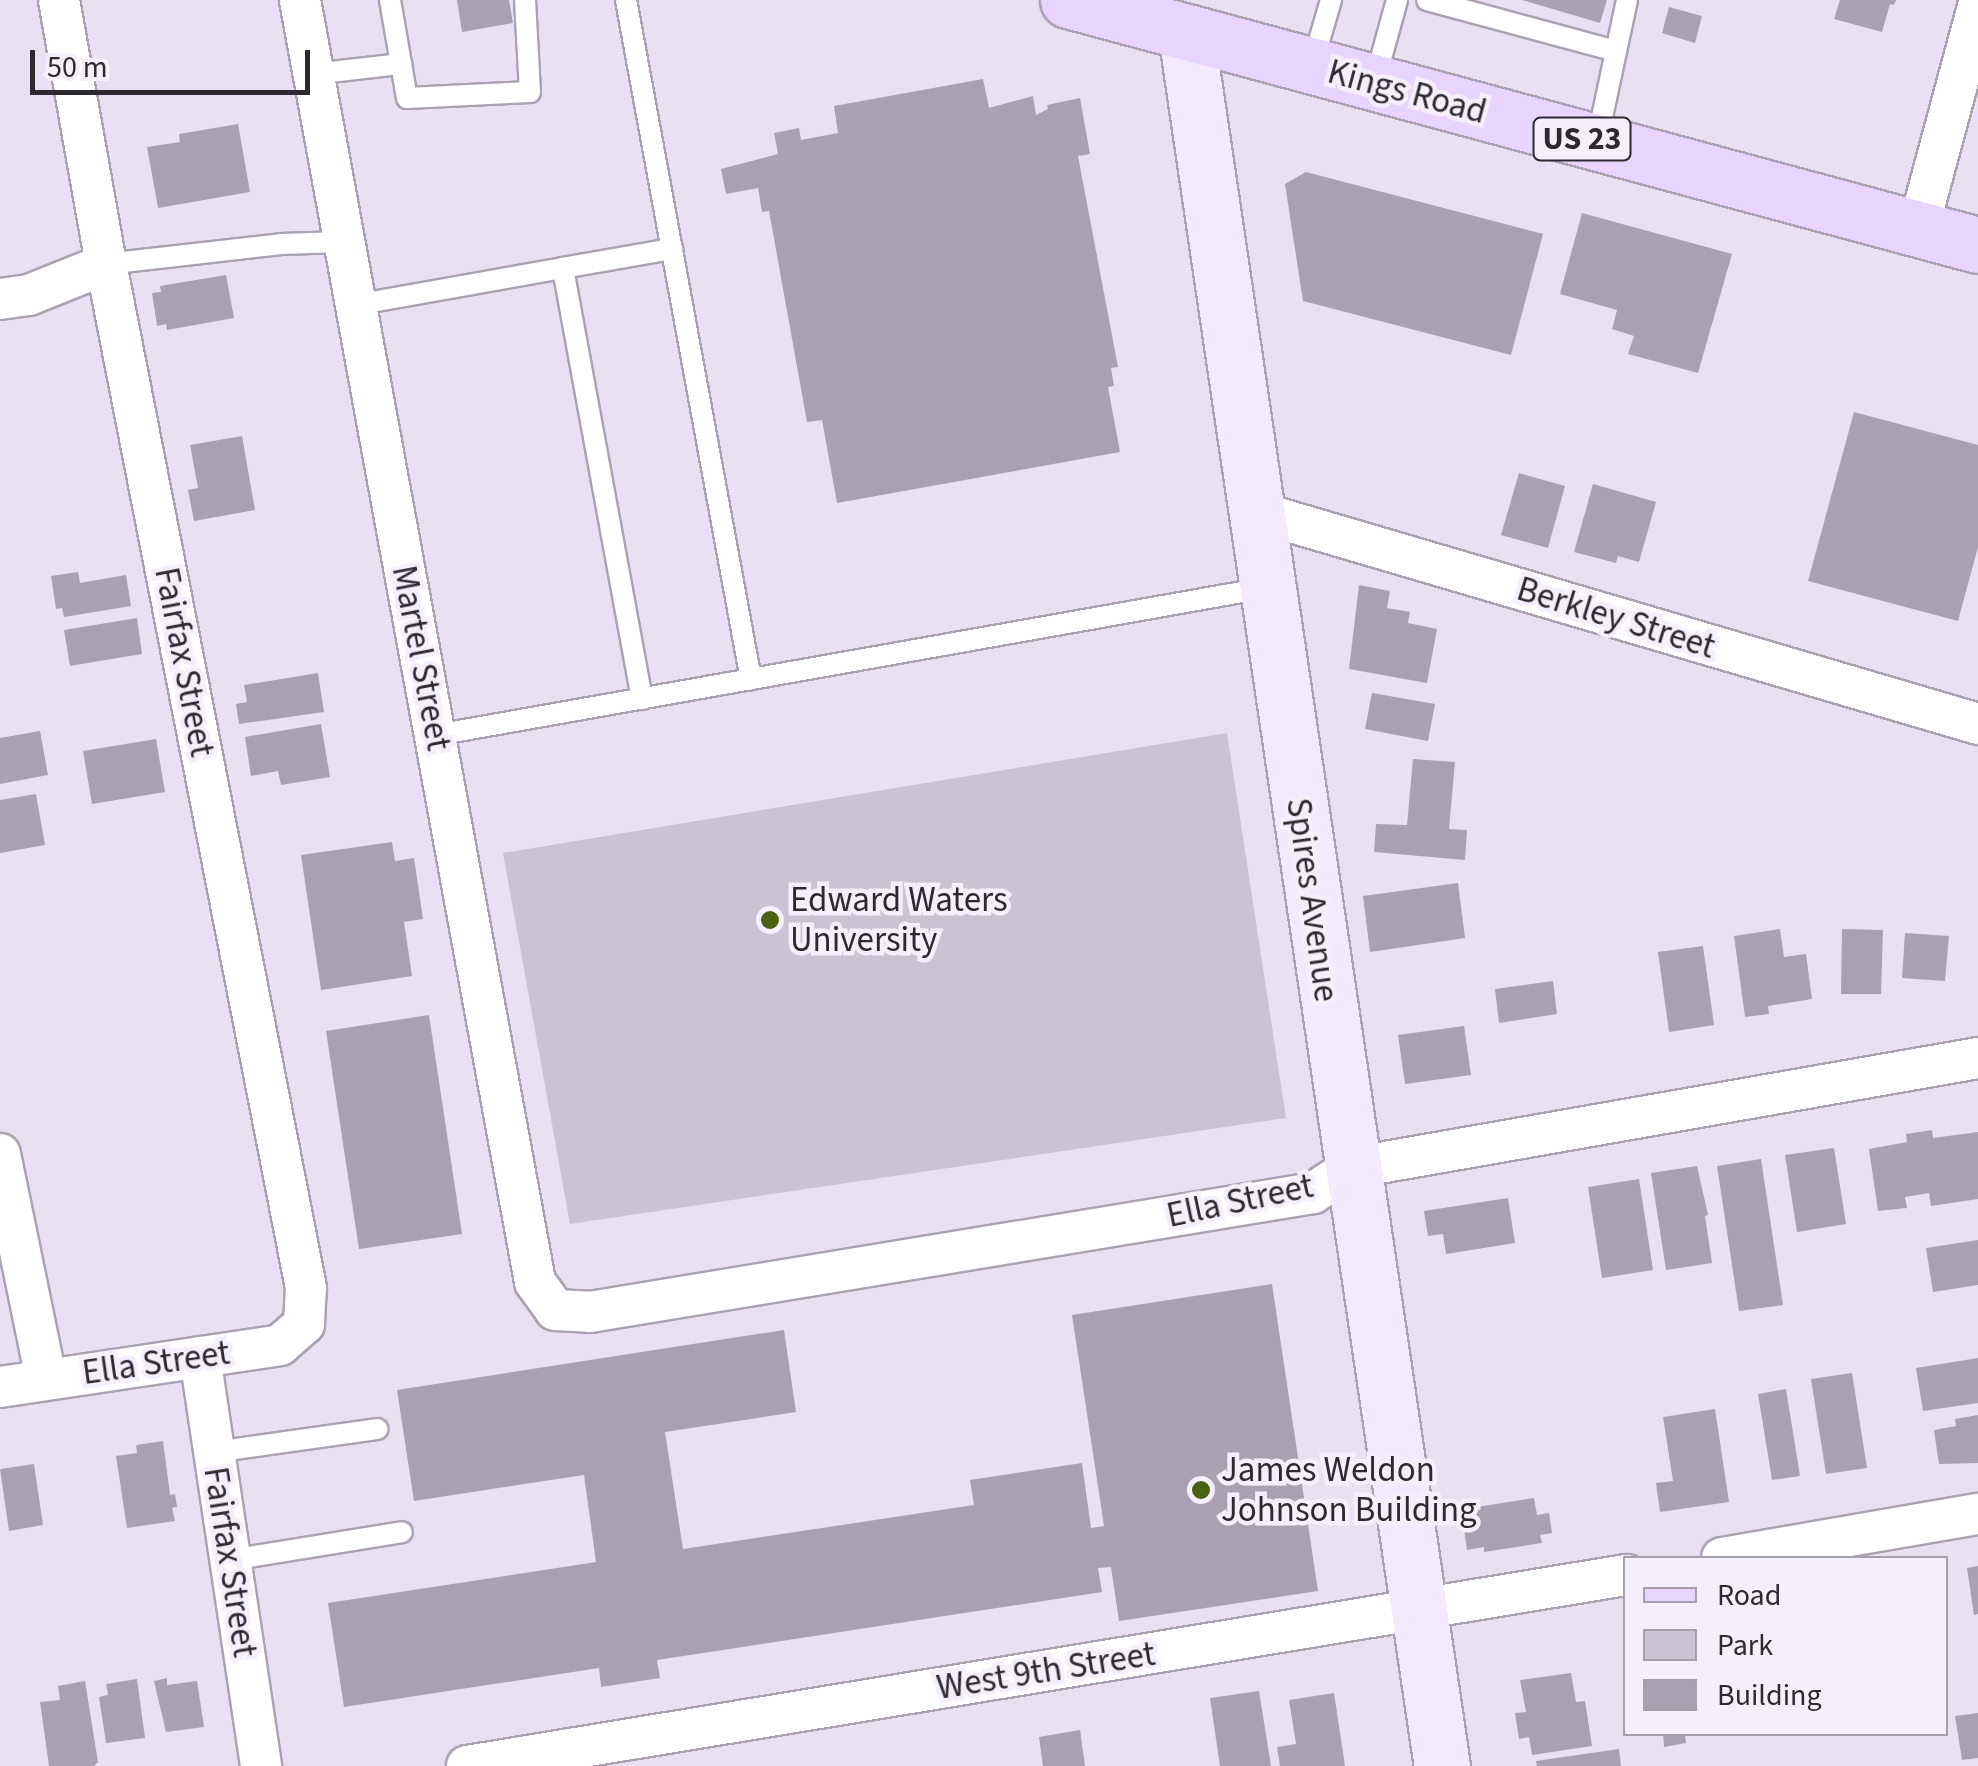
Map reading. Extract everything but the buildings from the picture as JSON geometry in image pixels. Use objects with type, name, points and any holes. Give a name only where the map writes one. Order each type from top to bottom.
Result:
[{"type":"main road","name":"Kings Road","points":[[1068,0],[1189,25],[1312,67],[1978,245]]},
{"type":"main road","name":"Spires Avenue","points":[[1189,25],[1254,511],[1442,1766]]},
{"type":"street","name":"Fairfax Street","points":[[59,0],[106,264],[306,1288],[304,1324]]},
{"type":"street","name":"Martel Street","points":[[300,0],[534,1282],[555,1310]]},
{"type":"street","points":[[1918,229],[1978,7]]},
{"type":"street","points":[[0,299],[29,294],[106,264]]},
{"type":"street","name":"Berkley Street","points":[[1254,511],[1978,724]]},
{"type":"street","name":"Ella Street","points":[[555,1310],[590,1312],[1312,1194],[1351,1168],[1978,1058]]},
{"type":"street","points":[[0,1154],[46,1379]]},
{"type":"street","name":"Ella Street","points":[[0,1386],[280,1345],[304,1324]]},
{"type":"street","name":"Fairfax Street","points":[[200,1357],[261,1766]]},
{"type":"street","points":[[1734,1556],[1978,1514]]},
{"type":"street","name":"West 9th Street","points":[[467,1766],[1623,1576]]},
{"type":"lane","points":[[390,0],[407,98],[530,92],[525,0]]},
{"type":"lane","points":[[626,0],[751,680]]},
{"type":"lane","points":[[1312,67],[1331,0]]},
{"type":"lane","points":[[1374,84],[1397,0]]},
{"type":"lane","points":[[1427,0],[1456,4],[1616,51]]},
{"type":"lane","points":[[1596,143],[1627,0]]},
{"type":"lane","points":[[1554,34],[1561,12]]},
{"type":"lane","points":[[313,74],[401,64]]},
{"type":"lane","points":[[106,264],[281,244],[343,242]]},
{"type":"lane","points":[[355,305],[672,249]]},
{"type":"lane","points":[[563,268],[642,699]]},
{"type":"lane","points":[[436,735],[1266,588]]},
{"type":"lane","points":[[214,1452],[377,1428]]},
{"type":"lane","points":[[230,1560],[402,1532]]},
{"type":"green space","points":[[1227,733],[1286,1118],[570,1224],[503,853]]},
{"type":"place","name":"Edward Waters University","points":[[770,920]]},
{"type":"place","name":"James Weldon Johnson Building","points":[[1201,1490]]}]
